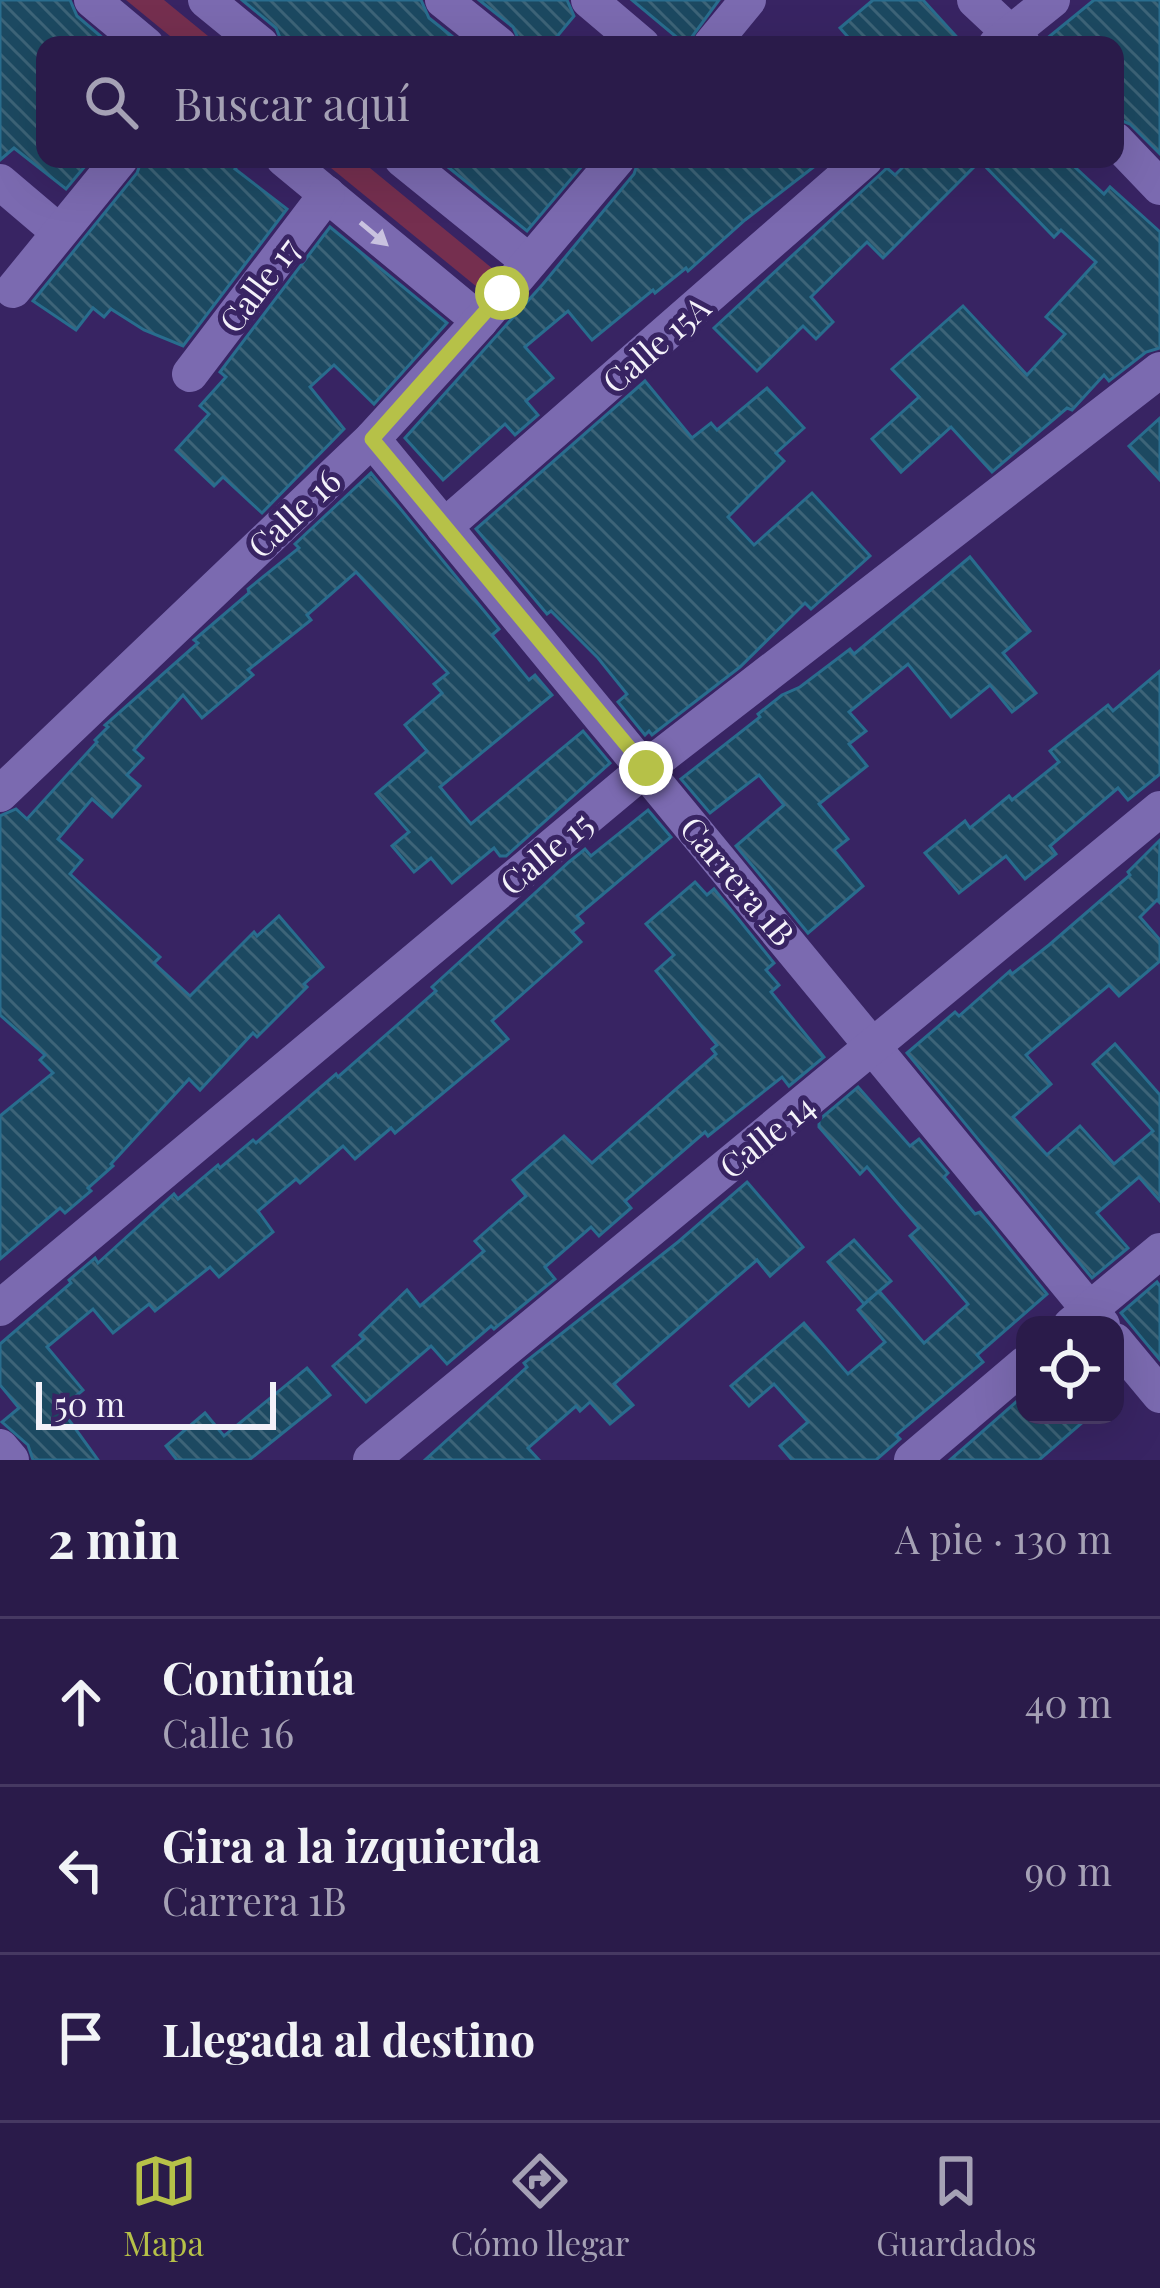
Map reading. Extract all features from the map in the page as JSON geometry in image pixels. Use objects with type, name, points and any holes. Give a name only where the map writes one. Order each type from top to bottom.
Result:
[{"type":"street","points":[[92,0],[135,36]]},
{"type":"street","points":[[206,0],[250,36]]},
{"type":"street","points":[[442,0],[488,36]]},
{"type":"street","points":[[589,0],[631,36]]},
{"type":"street","points":[[718,36],[748,0]]},
{"type":"street","points":[[975,0],[1006,36]]},
{"type":"street","points":[[1015,36],[1052,0]]},
{"type":"street","points":[[1124,149],[1160,187]]},
{"type":"street","points":[[13,290],[112,168]]},
{"type":"street","points":[[295,168],[479,320]]},
{"type":"street","points":[[414,168],[528,261]]},
{"type":"street","name":"Calle 16","points":[[0,794],[372,439],[608,168]]},
{"type":"street","name":"Calle 15A","points":[[444,527],[856,168]]},
{"type":"street","points":[[0,182],[59,232]]},
{"type":"street","name":"Calle 17","points":[[190,374],[327,194]]},
{"type":"street","name":"Calle 15","points":[[0,1308],[646,768],[1160,370]]},
{"type":"street","name":"Carrera 1B","points":[[372,439],[875,1046],[1085,1316]]},
{"type":"street","name":"Calle 14","points":[[371,1460],[1160,809]]},
{"type":"street","points":[[1092,1316],[1160,1251]]},
{"type":"street","points":[[1124,1352],[1160,1395]]},
{"type":"street","points":[[912,1460],[1016,1372]]},
{"type":"street","points":[[0,1447],[11,1460]]},
{"type":"shaded area","points":[[126,0],[164,0],[208,36],[170,36]]},
{"type":"shaded area","points":[[331,168],[370,168],[493,269],[477,287]]},
{"type":"building","points":[[0,0],[70,0],[77,16],[100,36],[36,36],[36,165],[14,148],[0,160]]},
{"type":"building","points":[[242,0],[421,0],[429,18],[452,36],[279,36]]},
{"type":"building","points":[[479,0],[567,0],[574,16],[557,36],[517,36],[513,27]]},
{"type":"building","points":[[632,0],[719,0],[693,36],[675,36]]},
{"type":"building","points":[[873,0],[923,0],[956,36],[847,36],[840,28]]},
{"type":"building","points":[[1094,0],[1160,0],[1160,154],[1124,122],[1124,36],[1050,36]]},
{"type":"building","points":[[39,168],[84,168],[66,189]]},
{"type":"building","points":[[139,168],[236,168],[287,209],[183,346],[111,309],[104,317],[93,308],[76,330],[33,301]]},
{"type":"building","points":[[449,168],[580,168],[527,231]]},
{"type":"building","points":[[636,168],[812,168],[688,271],[653,290],[592,340],[568,311],[525,347],[553,378],[526,401],[538,415],[515,435],[505,424],[443,480],[405,438]]},
{"type":"building","points":[[887,168],[895,175],[902,168],[973,168],[883,258],[867,242],[811,297],[833,322],[816,339],[803,326],[757,371],[714,328]]},
{"type":"building","points":[[987,168],[1076,168],[1104,194],[1110,187],[1160,232],[1160,348],[1146,352],[1109,381],[1104,375],[1072,410],[1067,408],[992,472],[951,427],[901,472],[872,439],[919,397],[892,369],[963,306],[1027,375],[1065,334],[1046,317],[1096,262],[1061,230],[1054,237]]},
{"type":"building","points":[[330,227],[447,323],[374,404],[334,365],[310,387],[344,429],[262,513],[223,477],[214,486],[176,450],[209,414],[200,406],[226,377],[220,372]]},
{"type":"building","points":[[645,381],[692,438],[711,423],[717,430],[767,388],[804,428],[776,453],[784,461],[728,517],[754,545],[812,493],[870,556],[811,609],[805,603],[740,667],[652,735],[649,731],[645,735],[618,702],[627,694],[598,658],[551,611],[547,614],[476,529]]},
{"type":"building","points":[[1160,418],[1160,480],[1129,446]]},
{"type":"building","points":[[371,473],[499,629],[492,635],[529,680],[535,675],[552,695],[440,787],[471,824],[583,731],[610,763],[506,856],[494,848],[452,883],[431,858],[414,872],[392,846],[409,832],[376,794],[427,751],[405,725],[442,693],[434,684],[448,673],[356,572],[307,615],[311,620],[248,670],[253,675],[202,718],[183,695],[134,750],[143,758],[127,775],[140,786],[112,817],[92,799],[58,839],[82,860],[70,874],[160,957],[154,963],[190,996],[254,932],[257,936],[279,916],[323,967],[200,1090],[189,1079],[88,1188],[91,1191],[65,1213],[60,1208],[0,1259],[0,1116],[53,1073],[40,1060],[45,1055],[0,1015],[0,816],[16,809],[27,819],[97,742],[105,725],[198,643],[194,640],[248,589],[299,548],[295,544]]},
{"type":"building","points":[[970,557],[1030,631],[1003,653],[1036,693],[1012,712],[990,685],[951,717],[908,664],[849,712],[866,731],[849,744],[867,766],[819,804],[848,839],[834,850],[863,886],[808,933],[736,846],[784,805],[759,775],[710,813],[681,779],[782,695],[850,649],[854,654]]},
{"type":"building","points":[[1160,671],[1160,774],[1128,800],[1118,788],[1050,846],[1056,854],[1025,879],[1006,856],[959,893],[925,853],[965,821],[970,828],[1009,796],[1012,800],[1059,762],[1050,751],[1108,705],[1113,711]]},
{"type":"building","points":[[648,810],[671,837],[577,916],[583,923],[572,932],[581,942],[492,1021],[508,1039],[395,1133],[391,1128],[355,1159],[343,1146],[300,1183],[296,1179],[258,1211],[273,1232],[219,1277],[210,1267],[155,1311],[149,1304],[113,1333],[93,1309],[47,1347],[83,1390],[61,1409],[98,1460],[33,1460],[28,1445],[2,1422],[19,1408],[0,1385],[0,1344],[174,1194],[178,1199],[218,1165],[220,1168],[253,1140],[256,1143],[336,1074],[338,1077],[436,991],[432,987],[569,862],[585,849],[591,856]]},
{"type":"building","points":[[1160,840],[1159,902],[1140,917],[1160,940],[1160,961],[1119,996],[1109,985],[1026,1055],[1051,1084],[1013,1117],[1047,1155],[1080,1126],[1114,1164],[1153,1131],[1093,1064],[1115,1044],[1160,1095],[1160,1201],[1139,1177],[1097,1213],[1128,1248],[1092,1278],[907,1053],[1049,945],[1130,875]]},
{"type":"building","points":[[695,882],[707,895],[714,889],[774,963],[766,970],[779,985],[771,992],[824,1057],[789,1086],[782,1077],[708,1136],[705,1132],[625,1201],[631,1208],[599,1236],[591,1227],[545,1267],[555,1279],[494,1329],[491,1326],[447,1364],[431,1346],[366,1402],[333,1366],[407,1290],[420,1306],[484,1251],[475,1241],[526,1196],[513,1180],[564,1136],[592,1163],[716,1054],[712,1049],[717,1045],[656,971],[674,955],[646,924]]},
{"type":"building","points":[[858,1087],[910,1146],[919,1139],[948,1173],[944,1177],[975,1214],[980,1212],[1047,1294],[1016,1316],[977,1355],[983,1362],[896,1435],[900,1439],[876,1460],[792,1460],[780,1446],[808,1422],[774,1384],[749,1406],[731,1386],[804,1323],[848,1374],[885,1342],[858,1310],[879,1291],[924,1343],[968,1304],[910,1236],[919,1228],[867,1167],[860,1174],[819,1127],[819,1120]]},
{"type":"building","points":[[747,1182],[803,1247],[770,1276],[757,1260],[614,1384],[633,1405],[610,1424],[590,1402],[580,1411],[576,1406],[528,1448],[539,1460],[425,1460],[527,1367],[524,1363]]},
{"type":"building","points":[[854,1240],[891,1281],[864,1304],[828,1262]]},
{"type":"building","points":[[1157,1282],[1160,1360],[1124,1316],[1121,1313]]},
{"type":"building","points":[[307,1368],[330,1395],[249,1460],[177,1460],[166,1446],[205,1413],[224,1436]]},
{"type":"building","points":[[1016,1402],[1016,1424],[1081,1424],[1039,1460],[950,1460]]},
{"type":"route","points":[[502,293],[372,439],[646,768]]}]
